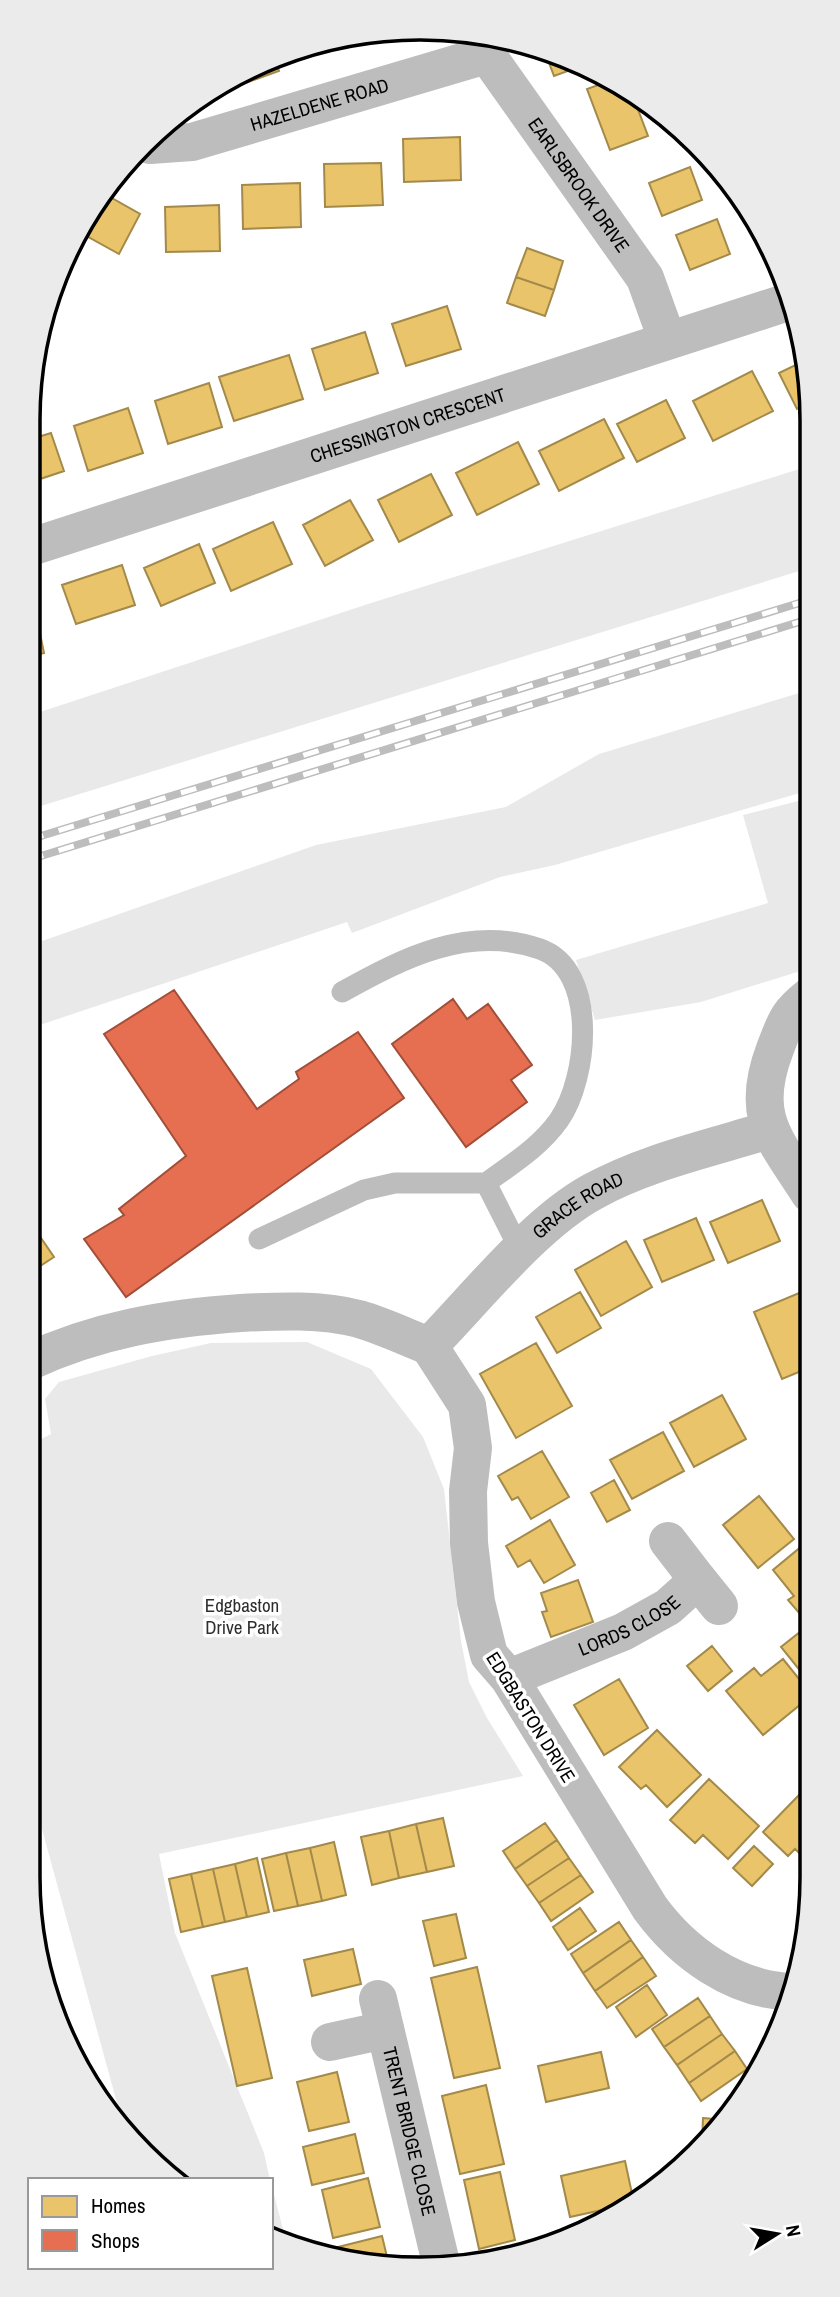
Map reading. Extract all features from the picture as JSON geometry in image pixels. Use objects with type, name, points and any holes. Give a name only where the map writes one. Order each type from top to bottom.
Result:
[{"type":"street","name":"HAZELDENE ROAD","points":[[158,144],[192,142],[481,47]]},
{"type":"street","name":"EARLSBROOK DRIVE","points":[[481,47],[645,278],[667,339]]},
{"type":"street","name":"CHESSINGTON CRESCENT","points":[[40,544],[782,304]]},
{"type":"street","points":[[800,1004],[789,1012],[766,1072],[762,1100],[769,1130],[800,1178]]},
{"type":"street","name":"GRACE ROAD","points":[[429,1346],[553,1219],[592,1192],[643,1169],[769,1130]]},
{"type":"street","points":[[40,1356],[63,1345],[129,1326],[185,1317],[292,1310],[358,1319],[429,1346]]},
{"type":"street","name":"EDGBASTON DRIVE","points":[[429,1346],[467,1405],[473,1448],[468,1491],[469,1543],[476,1602],[489,1655],[509,1678],[642,1897],[671,1936],[700,1960],[738,1980],[782,1992]]},
{"type":"street","name":"LORDS CLOSE","points":[[509,1678],[623,1632],[668,1607],[708,1593],[668,1541]]},
{"type":"street","name":"TRENT BRIDGE CLOSE","points":[[330,2042],[382,2015],[439,2256]]},
{"type":"lane","points":[[259,1239],[364,1190],[395,1183],[486,1183],[541,1139],[559,1119],[575,1087],[583,1032],[578,992],[563,964],[542,950],[506,941],[447,945],[402,958],[342,992]]},
{"type":"lane","points":[[486,1183],[521,1252]]},
{"type":"green space","points":[[800,469],[800,571],[40,806],[40,712],[368,604]]},
{"type":"green space","points":[[800,693],[800,793],[555,865],[500,877],[352,933],[347,922],[40,1025],[40,942],[316,845],[506,807],[599,754]]},
{"type":"green space","points":[[800,801],[800,971],[701,1002],[595,1020],[576,960],[768,903],[743,815]]},
{"type":"green space","name":"Edgbaston Drive Park","points":[[307,1342],[371,1369],[423,1437],[444,1489],[461,1641],[469,1682],[487,1718],[523,1776],[159,1854],[175,1933],[264,2153],[270,2178],[189,2178],[151,2146],[118,2107],[40,1822],[40,1440],[51,1434],[45,1399],[59,1382],[211,1343]]},
{"type":"green space","points":[[273,2191],[284,2231],[273,2227]]},
{"type":"building: Homes","points":[[549,63],[569,71],[554,76]]},
{"type":"building: Homes","points":[[278,68],[279,71],[243,84]]},
{"type":"building: Homes","points":[[599,85],[638,109],[648,136],[610,150],[587,89]]},
{"type":"building: Homes","points":[[460,137],[461,180],[404,182],[403,139]]},
{"type":"building: Homes","points":[[381,163],[383,205],[325,207],[324,164]]},
{"type":"building: Homes","points":[[690,167],[702,200],[662,216],[649,183]]},
{"type":"building: Homes","points":[[300,183],[301,227],[243,229],[242,185]]},
{"type":"building: Homes","points":[[112,198],[140,214],[119,254],[87,236]]},
{"type":"building: Homes","points":[[219,205],[220,251],[166,252],[165,207]]},
{"type":"building: Homes","points":[[717,219],[730,254],[690,270],[676,235]]},
{"type":"building: Homes","points":[[527,248],[563,261],[554,290],[516,277]]},
{"type":"building: Homes","points":[[516,277],[554,290],[545,316],[507,303]]},
{"type":"building: Homes","points":[[447,306],[461,349],[406,366],[392,324]]},
{"type":"building: Homes","points":[[365,332],[378,373],[325,390],[312,349]]},
{"type":"building: Homes","points":[[289,355],[303,399],[234,421],[219,377]]},
{"type":"building: Homes","points":[[796,365],[800,408],[797,409],[779,373]]},
{"type":"building: Homes","points":[[752,371],[773,411],[713,441],[693,401]]},
{"type":"building: Homes","points":[[209,383],[222,427],[168,444],[155,401]]},
{"type":"building: Homes","points":[[666,400],[685,438],[637,462],[617,424]]},
{"type":"building: Homes","points":[[128,408],[143,453],[88,471],[74,426]]},
{"type":"building: Homes","points":[[604,419],[624,458],[559,491],[539,451]]},
{"type":"building: Homes","points":[[51,433],[64,471],[40,479],[40,436]]},
{"type":"building: Homes","points":[[518,442],[539,484],[477,515],[456,473]]},
{"type":"building: Homes","points":[[431,474],[452,515],[399,542],[378,500]]},
{"type":"building: Homes","points":[[350,500],[373,540],[325,566],[303,525]]},
{"type":"building: Homes","points":[[273,522],[292,564],[231,591],[213,549]]},
{"type":"building: Homes","points":[[199,544],[215,583],[161,606],[144,568]]},
{"type":"building: Homes","points":[[122,565],[135,605],[76,624],[62,585]]},
{"type":"building: Homes","points":[[40,633],[44,653],[40,654]]},
{"type":"building: Homes","points":[[762,1200],[780,1241],[728,1263],[710,1222]]},
{"type":"building: Homes","points":[[696,1218],[714,1260],[662,1282],[644,1240]]},
{"type":"building: Homes","points":[[40,1236],[54,1257],[40,1266]]},
{"type":"building: Homes","points":[[626,1241],[652,1287],[601,1316],[575,1270]]},
{"type":"building: Homes","points":[[580,1292],[601,1328],[557,1353],[536,1317]]},
{"type":"building: Homes","points":[[799,1293],[800,1372],[782,1379],[754,1312]]},
{"type":"building: Homes","points":[[536,1343],[572,1406],[516,1438],[480,1374]]},
{"type":"building: Homes","points":[[722,1395],[746,1439],[694,1467],[670,1423]]},
{"type":"building: Homes","points":[[663,1432],[684,1471],[632,1499],[610,1460]]},
{"type":"building: Homes","points":[[542,1451],[569,1497],[531,1519],[518,1497],[512,1500],[498,1476]]},
{"type":"building: Homes","points":[[614,1480],[630,1510],[607,1522],[591,1493]]},
{"type":"building: Homes","points":[[759,1496],[794,1539],[758,1568],[723,1525]]},
{"type":"building: Homes","points":[[550,1520],[575,1565],[544,1583],[530,1560],[518,1567],[506,1546]]},
{"type":"building: Homes","points":[[800,1548],[800,1614],[788,1600],[794,1596],[773,1570]]},
{"type":"building: Homes","points":[[578,1580],[593,1622],[551,1637],[542,1612],[547,1611],[541,1593]]},
{"type":"building: Homes","points":[[800,1632],[800,1671],[781,1647]]},
{"type":"building: Homes","points":[[712,1646],[732,1671],[708,1691],[687,1666]]},
{"type":"building: Homes","points":[[783,1659],[800,1680],[800,1705],[763,1735],[726,1691],[754,1668],[761,1676]]},
{"type":"building: Homes","points":[[619,1679],[648,1728],[604,1755],[574,1705]]},
{"type":"building: Homes","points":[[657,1730],[701,1775],[667,1807],[646,1785],[641,1789],[619,1767]]},
{"type":"building: Homes","points":[[709,1779],[759,1826],[728,1859],[703,1835],[695,1843],[670,1820]]},
{"type":"building: Homes","points":[[800,1794],[800,1854],[795,1849],[788,1856],[763,1832]]},
{"type":"building: Homes","points":[[443,1818],[454,1866],[427,1872],[416,1824]]},
{"type":"building: Homes","points":[[545,1823],[557,1840],[515,1869],[503,1851]]},
{"type":"building: Homes","points":[[416,1824],[427,1872],[399,1878],[389,1831]]},
{"type":"building: Homes","points":[[389,1831],[399,1878],[372,1885],[361,1837]]},
{"type":"building: Homes","points":[[557,1840],[569,1858],[527,1886],[515,1869]]},
{"type":"building: Homes","points":[[334,1842],[346,1895],[322,1901],[310,1848]]},
{"type":"building: Homes","points":[[754,1846],[773,1864],[752,1886],[733,1868]]},
{"type":"building: Homes","points":[[310,1848],[322,1901],[298,1906],[286,1853]]},
{"type":"building: Homes","points":[[286,1853],[298,1906],[274,1911],[262,1859]]},
{"type":"building: Homes","points":[[257,1858],[269,1912],[247,1917],[235,1864]]},
{"type":"building: Homes","points":[[569,1858],[581,1875],[539,1903],[527,1886]]},
{"type":"building: Homes","points":[[235,1864],[247,1917],[225,1922],[213,1869]]},
{"type":"building: Homes","points":[[213,1869],[225,1922],[203,1927],[191,1874]]},
{"type":"building: Homes","points":[[191,1874],[203,1927],[181,1932],[169,1879]]},
{"type":"building: Homes","points":[[581,1875],[593,1892],[551,1921],[539,1903]]},
{"type":"building: Homes","points":[[580,1908],[596,1931],[568,1950],[553,1927]]},
{"type":"building: Homes","points":[[456,1914],[466,1958],[434,1966],[423,1921]]},
{"type":"building: Homes","points":[[619,1922],[631,1940],[583,1973],[571,1954]]},
{"type":"building: Homes","points":[[631,1940],[643,1957],[595,1991],[583,1973]]},
{"type":"building: Homes","points":[[353,1949],[361,1984],[312,1996],[304,1960]]},
{"type":"building: Homes","points":[[643,1957],[656,1976],[607,2008],[595,1991]]},
{"type":"building: Homes","points":[[477,1967],[500,2068],[454,2078],[431,1978]]},
{"type":"building: Homes","points":[[247,1968],[272,2078],[237,2086],[212,1976]]},
{"type":"building: Homes","points":[[647,1985],[667,2015],[636,2037],[616,2007]]},
{"type":"building: Homes","points":[[698,1998],[710,2016],[664,2047],[652,2029]]},
{"type":"building: Homes","points":[[710,2016],[722,2034],[677,2065],[664,2047]]},
{"type":"building: Homes","points":[[722,2034],[735,2051],[689,2083],[677,2065]]},
{"type":"building: Homes","points":[[735,2051],[747,2069],[701,2101],[689,2083]]},
{"type":"building: Homes","points":[[601,2052],[609,2088],[546,2102],[538,2066]]},
{"type":"building: Homes","points":[[337,2072],[349,2122],[309,2131],[297,2082]]},
{"type":"building: Homes","points":[[486,2085],[504,2164],[460,2174],[442,2096]]},
{"type":"building: Homes","points":[[703,2118],[712,2119],[706,2127],[702,2131]]},
{"type":"building: Homes","points":[[355,2134],[364,2173],[312,2185],[303,2147]]},
{"type":"building: Homes","points":[[625,2161],[632,2192],[603,2210],[570,2217],[561,2176]]},
{"type":"building: Homes","points":[[500,2172],[515,2240],[479,2249],[464,2180]]},
{"type":"building: Homes","points":[[368,2178],[380,2227],[333,2238],[322,2190]]},
{"type":"building: Homes","points":[[382,2236],[387,2255],[370,2254],[338,2247]]},
{"type":"building: Shops","points":[[174,990],[257,1109],[299,1079],[296,1072],[358,1032],[404,1098],[126,1297],[84,1239],[124,1215],[119,1209],[186,1156],[104,1034]]},
{"type":"building: Shops","points":[[453,999],[467,1019],[488,1004],[532,1065],[511,1080],[527,1102],[466,1147],[392,1044]]},
{"type":"railway","points":[[40,836],[800,603]]},
{"type":"railway","points":[[40,856],[800,622]]}]
